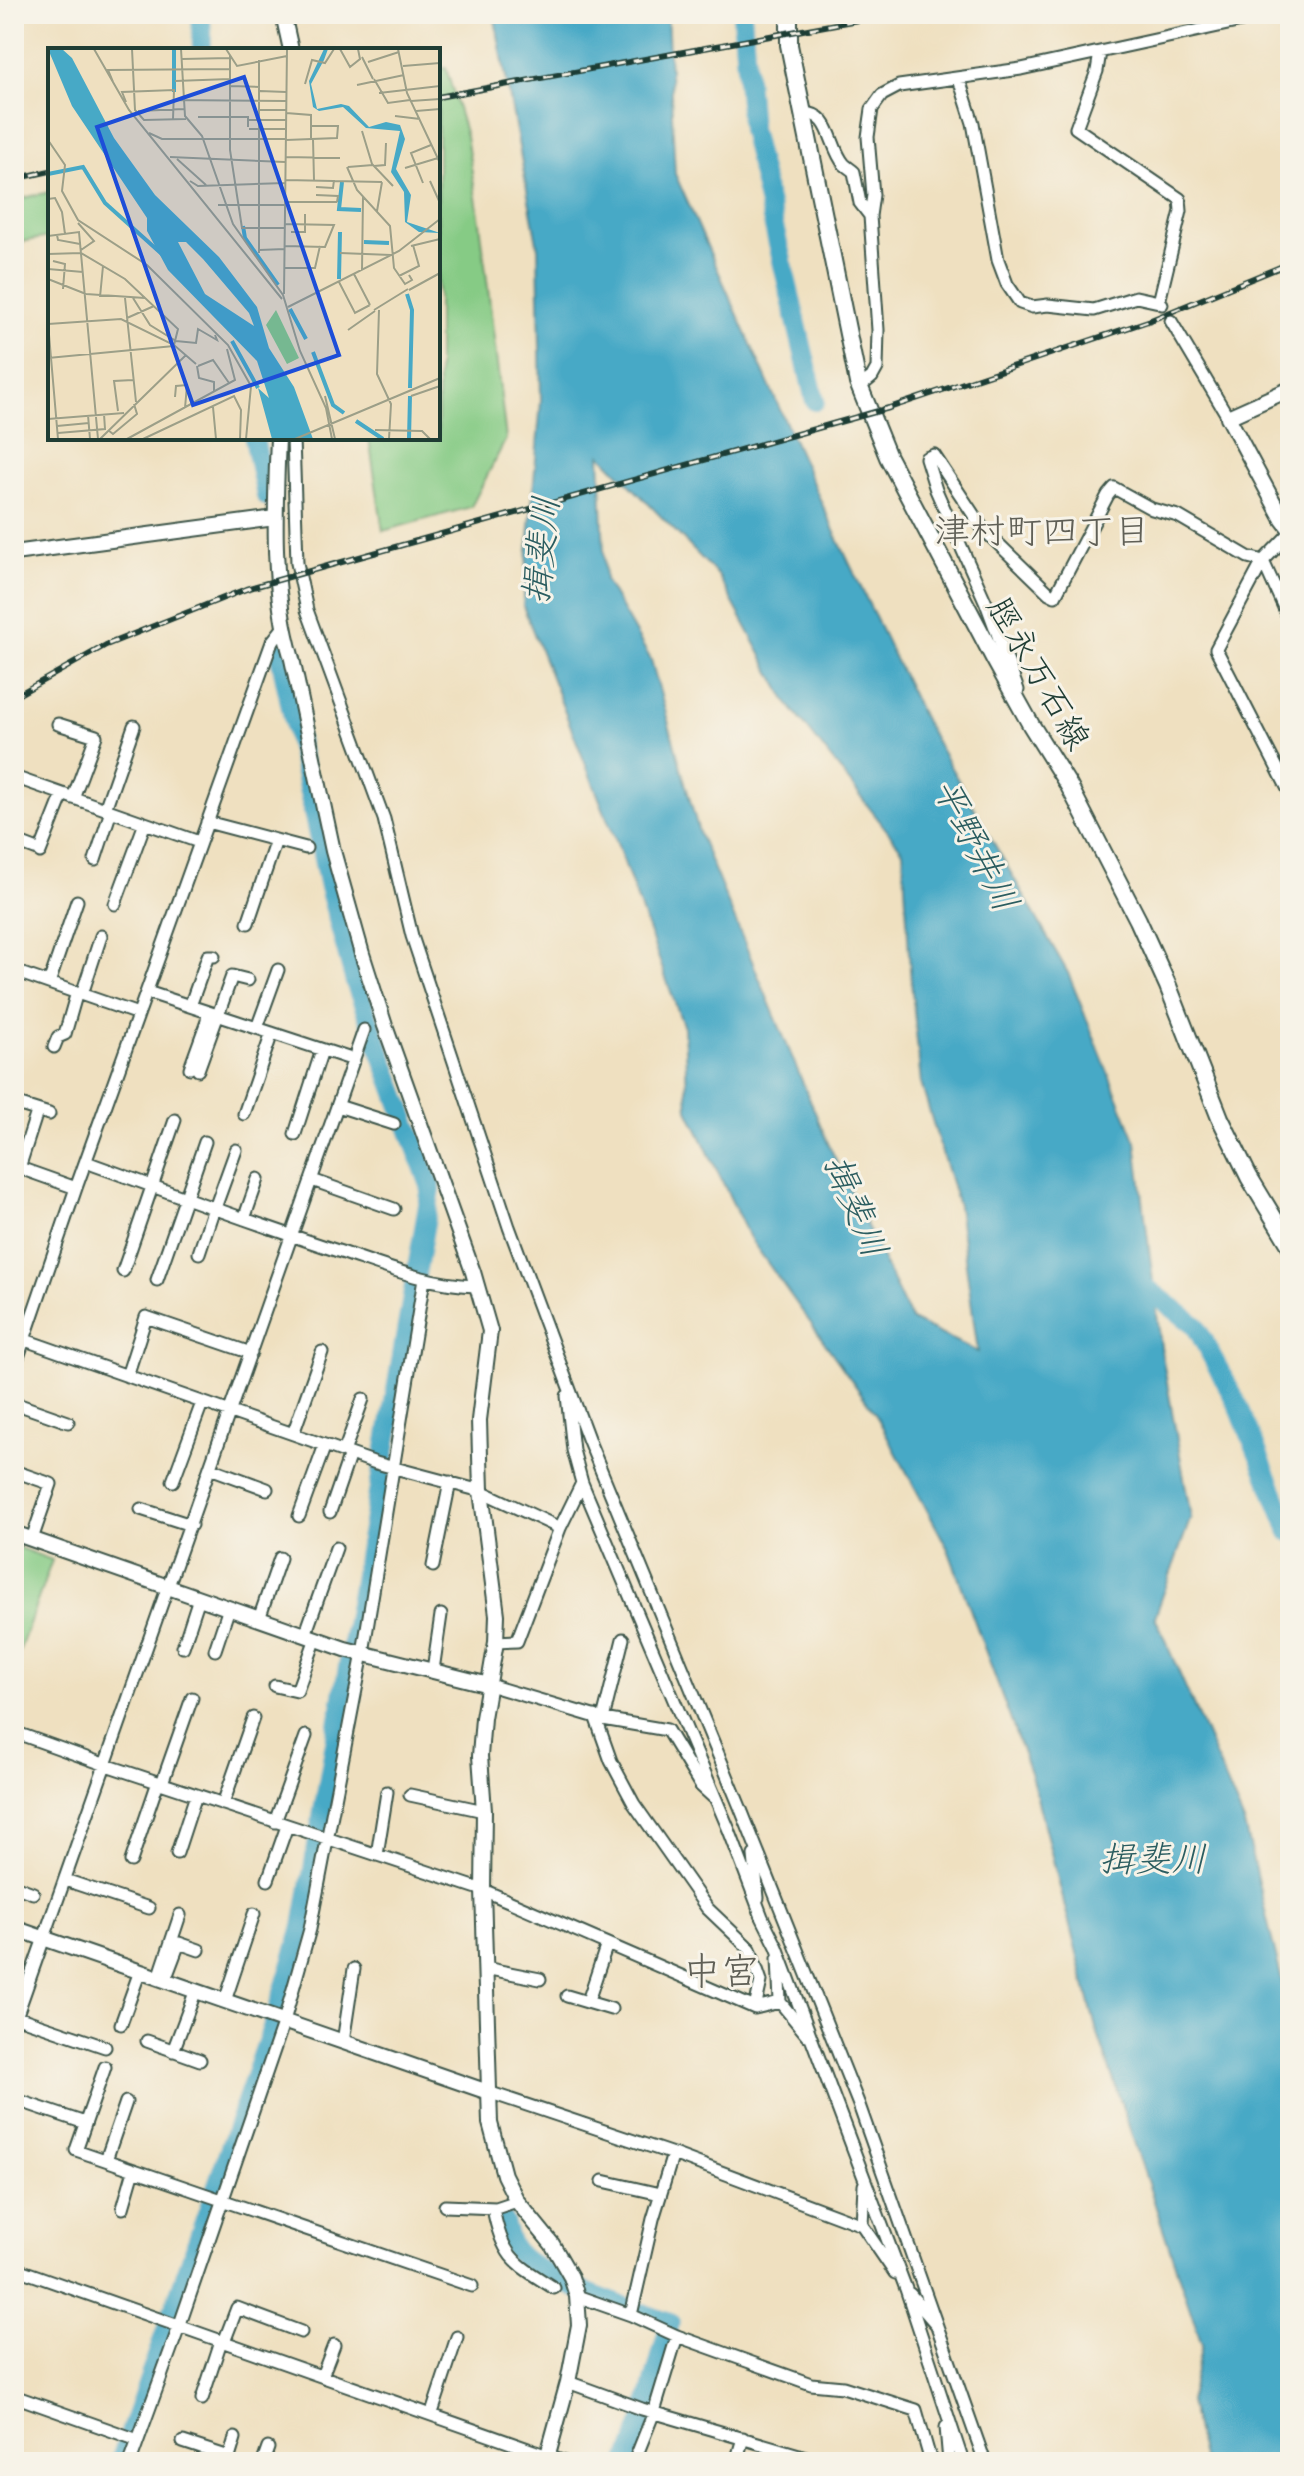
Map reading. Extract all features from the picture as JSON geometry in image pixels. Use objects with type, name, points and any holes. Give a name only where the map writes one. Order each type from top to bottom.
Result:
[{"type":"main road","name":"脛永万石線","points":[[789,14],[789,45],[858,383],[888,457],[1031,725],[1069,786],[1138,920],[1168,986],[1220,1118],[1249,1177],[1290,1245]]},
{"type":"street","points":[[283,14],[291,48]]},
{"type":"street","points":[[858,383],[866,382],[877,368],[878,330],[870,216],[873,195],[868,137],[872,109],[882,95],[899,86],[1021,69],[1274,14]]},
{"type":"street","points":[[959,79],[973,123],[998,260],[1007,284],[1020,303],[1032,307],[1048,305],[1094,310],[1136,297],[1161,303],[1181,211],[1180,199],[1076,128],[1097,71],[1100,52]]},
{"type":"street","points":[[803,113],[813,112],[824,121],[843,163],[854,172],[860,203],[870,216]]},
{"type":"street","points":[[1171,321],[1288,525],[1263,561],[1216,649],[1290,793]]},
{"type":"street","points":[[1228,417],[1290,389]]},
{"type":"street","points":[[278,440],[275,518],[283,628],[333,851],[385,1026],[490,1331],[479,1420],[481,1491],[496,1604],[496,1642],[480,1756],[484,1811],[488,2092],[490,2123],[504,2175],[517,2201],[552,2244],[571,2277],[577,2296],[579,2325],[568,2382],[547,2459]]},
{"type":"street","points":[[293,440],[297,563],[307,610],[384,819],[412,936],[509,1227],[589,1441],[859,2105],[985,2462]]},
{"type":"street","points":[[1031,725],[986,603],[936,490],[926,458],[934,455],[983,529],[1026,573],[1055,596],[1114,488],[1152,509],[1178,516],[1248,557],[1263,561]]},
{"type":"street","points":[[14,553],[275,518]]},
{"type":"street","points":[[1263,561],[1290,621]]},
{"type":"street","points":[[14,1367],[199,842],[272,642],[283,628]]},
{"type":"street","points":[[14,841],[38,850],[96,736],[58,724]]},
{"type":"street","points":[[95,860],[134,726]]},
{"type":"street","points":[[14,777],[199,842]]},
{"type":"street","points":[[207,822],[306,848]]},
{"type":"street","points":[[115,904],[145,823]]},
{"type":"street","points":[[248,923],[276,840]]},
{"type":"street","points":[[49,983],[77,901]]},
{"type":"street","points":[[54,1047],[58,1037],[65,1034],[101,936]]},
{"type":"street","points":[[190,1006],[208,956],[214,956]]},
{"type":"street","points":[[257,1028],[278,970]]},
{"type":"street","points":[[14,971],[138,1014]]},
{"type":"street","points":[[194,1069],[213,1013],[232,976],[248,980]]},
{"type":"street","points":[[147,992],[354,1060]]},
{"type":"street","points":[[105,2047],[15,2019],[364,1030]]},
{"type":"street","points":[[244,1114],[272,1033]]},
{"type":"street","points":[[295,1134],[322,1050]]},
{"type":"street","points":[[14,1103],[43,1113],[15,1167],[76,1188]]},
{"type":"street","points":[[338,1106],[394,1124]]},
{"type":"street","points":[[123,1271],[175,1120]]},
{"type":"street","points":[[157,1280],[205,1142]]},
{"type":"street","points":[[199,1253],[236,1150]]},
{"type":"street","points":[[86,1162],[424,1279],[450,1286],[477,1286]]},
{"type":"street","points":[[244,1219],[258,1179]]},
{"type":"street","points":[[312,1180],[394,1209]]},
{"type":"street","points":[[130,2462],[284,2021],[310,1929],[363,1653],[424,1279]]},
{"type":"street","points":[[127,1376],[146,1317],[251,1353]]},
{"type":"street","points":[[25,1340],[347,1453],[481,1491],[560,1528]]},
{"type":"street","points":[[293,1434],[322,1352]]},
{"type":"street","points":[[566,1379],[573,1450],[582,1483],[716,1800],[759,1911],[777,1947],[906,2289],[963,2462]]},
{"type":"street","points":[[330,1512],[363,1399]]},
{"type":"street","points":[[14,1403],[68,1422]]},
{"type":"street","points":[[173,1481],[202,1403]]},
{"type":"street","points":[[299,1516],[325,1445]]},
{"type":"street","points":[[210,1468],[267,1489]]},
{"type":"street","points":[[14,1471],[51,1484],[32,1539]]},
{"type":"street","points":[[433,1566],[450,1482]]},
{"type":"street","points":[[496,1642],[517,1641],[560,1528],[582,1483]]},
{"type":"street","points":[[141,1509],[191,1525]]},
{"type":"street","points":[[14,1533],[345,1649],[489,1685],[599,1718],[667,1730],[701,1786],[716,1800]]},
{"type":"street","points":[[275,1686],[297,1691],[336,1548]]},
{"type":"street","points":[[259,1619],[280,1558]]},
{"type":"street","points":[[183,1647],[199,1598]]},
{"type":"street","points":[[215,1650],[229,1608]]},
{"type":"street","points":[[433,1670],[441,1615]]},
{"type":"street","points":[[623,1639],[599,1718],[611,1761],[634,1804],[707,1908],[750,1949],[761,1981],[755,2008]]},
{"type":"street","points":[[131,1861],[192,1698]]},
{"type":"street","points":[[223,1804],[253,1718]]},
{"type":"street","points":[[14,1732],[483,1890],[755,2008],[780,2002]]},
{"type":"street","points":[[268,1880],[306,1736]]},
{"type":"street","points":[[377,1855],[387,1792]]},
{"type":"street","points":[[177,1853],[196,1795]]},
{"type":"street","points":[[410,1795],[484,1811]]},
{"type":"street","points":[[753,1841],[759,1911]]},
{"type":"street","points":[[65,1880],[149,1908]]},
{"type":"street","points":[[14,1886],[33,1893]]},
{"type":"street","points":[[225,2001],[254,1914]]},
{"type":"street","points":[[162,1979],[180,1915]]},
{"type":"street","points":[[14,1928],[673,2154],[862,2225],[906,2289],[939,2329]]},
{"type":"street","points":[[162,1979],[179,1943],[199,1950]]},
{"type":"street","points":[[588,2001],[607,1944]]},
{"type":"street","points":[[777,1947],[780,2002],[815,2045]]},
{"type":"street","points":[[485,1968],[540,1979]]},
{"type":"street","points":[[343,2042],[354,1969]]},
{"type":"street","points":[[121,2024],[140,1971]]},
{"type":"street","points":[[173,2051],[196,1990]]},
{"type":"street","points":[[567,1996],[611,2009]]},
{"type":"street","points":[[147,2041],[200,2060]]},
{"type":"street","points":[[105,2067],[76,2150],[472,2286]]},
{"type":"street","points":[[14,2099],[85,2123]]},
{"type":"street","points":[[106,2160],[126,2102]]},
{"type":"street","points":[[631,2315],[653,2219],[673,2154]]},
{"type":"street","points":[[123,2208],[134,2170]]},
{"type":"street","points":[[603,2181],[660,2194]]},
{"type":"street","points":[[862,2225],[864,2181]]},
{"type":"street","points":[[445,2206],[493,2208],[517,2201]]},
{"type":"street","points":[[493,2208],[498,2232],[510,2257],[554,2288]]},
{"type":"street","points":[[14,2268],[432,2413],[547,2459],[565,2462]]},
{"type":"street","points":[[577,2296],[811,2384],[843,2387],[916,2410],[931,2462]]},
{"type":"street","points":[[202,2399],[237,2308],[301,2332]]},
{"type":"street","points":[[634,2462],[648,2410],[677,2336]]},
{"type":"street","points":[[432,2413],[457,2337]]},
{"type":"street","points":[[322,2376],[334,2345]]},
{"type":"street","points":[[568,2382],[648,2410],[823,2462]]},
{"type":"street","points":[[14,2396],[138,2440]]},
{"type":"street","points":[[944,2406],[949,2462]]},
{"type":"street","points":[[183,2442],[228,2460],[235,2438]]},
{"type":"street","points":[[736,2462],[743,2438]]},
{"type":"street","points":[[767,2462],[771,2447]]},
{"type":"street","points":[[263,2462],[268,2448]]},
{"type":"green space","points":[[446,68],[466,136],[480,222],[506,439],[471,507],[383,531],[369,440],[440,440],[440,69]]},
{"type":"green space","points":[[48,192],[48,237],[14,243],[14,200]]},
{"type":"green space","points":[[14,1546],[52,1560],[14,1666]]},
{"type":"water","name":"揖斐川","points":[[494,14],[667,14],[675,174],[835,533],[926,724],[1068,973],[1136,1142],[1162,1355],[1191,1517],[1155,1617],[1243,1820],[1290,2014],[1290,2462],[1203,2462],[1189,2402],[1202,2345],[1096,2028],[1032,1778],[948,1549],[875,1413],[749,1237],[688,1110],[684,1028],[618,846],[523,606],[541,401],[538,248]],"holes":[[[600,454],[718,575],[787,702],[903,851],[921,1083],[958,1206],[978,1352],[911,1320],[827,1141],[700,836],[651,660],[605,580]]]},
{"type":"waterway","points":[[201,14],[202,48]]},
{"type":"waterway","points":[[742,14],[751,129],[815,401]]},
{"type":"waterway","points":[[254,440],[266,496]]},
{"type":"waterway","points":[[120,2462],[274,2022],[303,1927],[431,1188],[355,982],[329,887],[279,651]]},
{"type":"waterway","name":"平野井川","points":[[1135,1279],[1195,1325],[1239,1407],[1290,1532]]},
{"type":"waterway","points":[[504,2222],[512,2246],[540,2270],[585,2292],[670,2323],[644,2420],[628,2462]]},
{"type":"railway","points":[[440,97],[890,14]]},
{"type":"railway","points":[[14,179],[48,171]]},
{"type":"railway","points":[[14,697],[106,645],[246,589],[889,408],[1151,320],[1290,263]]},
{"type":"district","name":"津村町四丁目","points":[[1042,531]]},
{"type":"district","name":"中宮","points":[[721,1971]]}]
